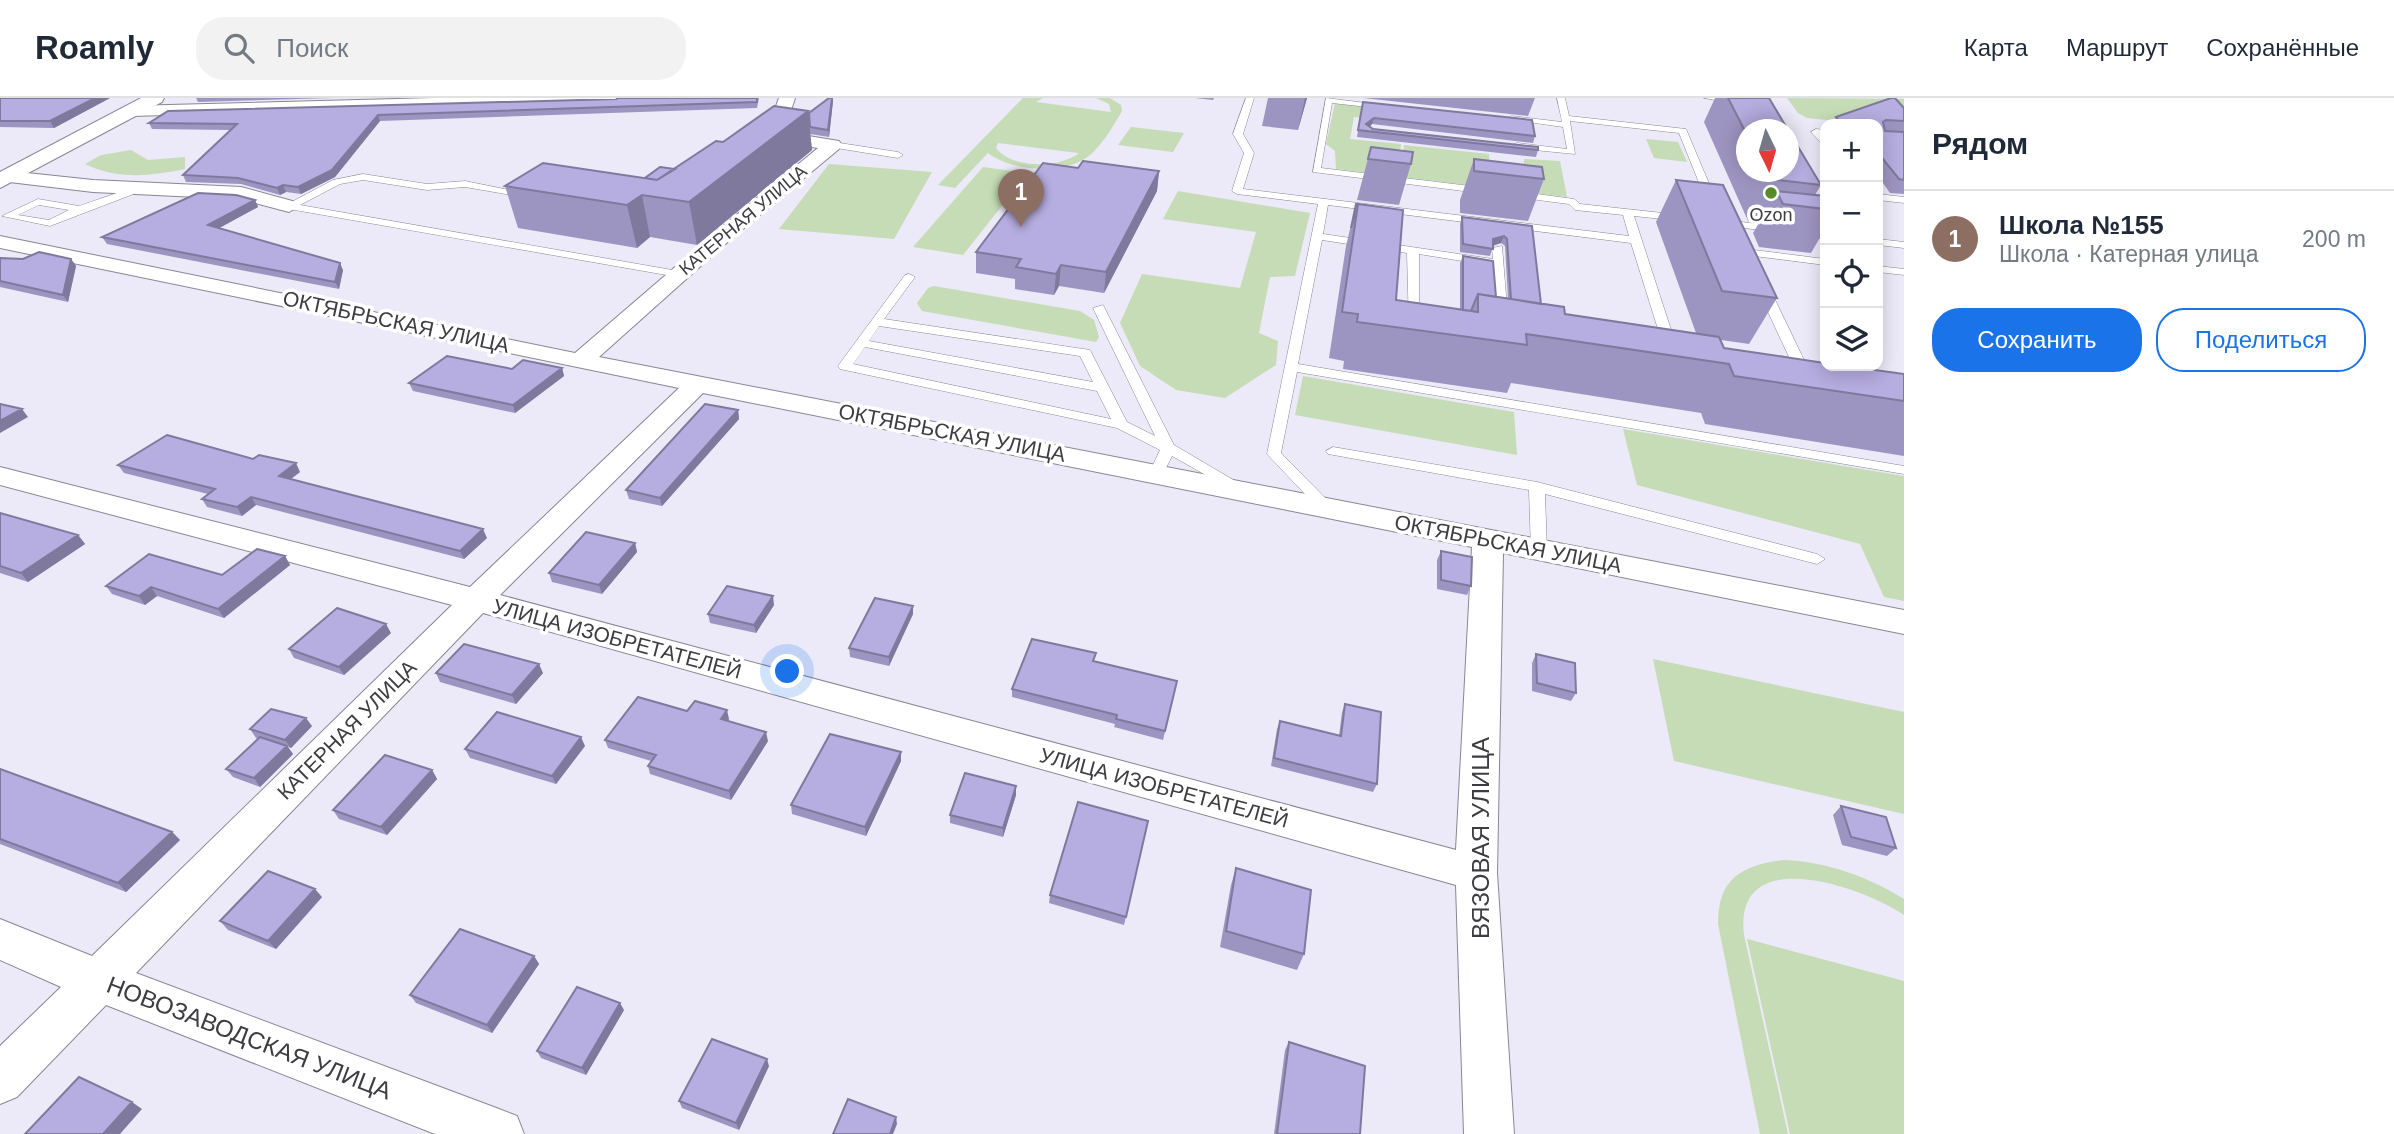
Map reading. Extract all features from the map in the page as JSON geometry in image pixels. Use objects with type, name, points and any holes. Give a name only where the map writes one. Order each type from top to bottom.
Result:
[{"type":"street","points":[[4,179],[155,98]]},
{"type":"street","points":[[130,111],[617,98]]},
{"type":"street","name":"КАТЕРНАЯ УЛИЦА","points":[[787,98],[769,140],[833,145]]},
{"type":"street","name":"КАТЕРНАЯ УЛИЦА","points":[[580,361],[678,274],[833,145]]},
{"type":"street","points":[[4,179],[241,193],[289,205]]},
{"type":"street","name":"ОКТЯБРЬСКАЯ УЛИЦА","points":[[0,243],[698,384],[1162,461],[1242,490],[1904,622]]},
{"type":"street","name":"КАТЕРНАЯ УЛИЦА","points":[[0,1080],[476,600],[698,384]]},
{"type":"street","name":"УЛИЦА ИЗОБРЕТАТЕЛЕЙ","points":[[0,477],[476,600],[1476,873]]},
{"type":"street","name":"ВЯЗОВАЯ УЛИЦА","points":[[1488,541],[1476,873],[1489,1134]]},
{"type":"street","name":"НОВОЗАВОДСКАЯ УЛИЦА","points":[[0,939],[99,981],[499,1134]]},
{"type":"lane","points":[[1250,98],[1238,134],[1249,153],[1237,191],[1636,240]]},
{"type":"lane","points":[[1506,145],[1572,152],[1561,98]]},
{"type":"lane","points":[[1708,98],[1753,102]]},
{"type":"lane","points":[[1395,107],[1328,100],[1316,170],[1492,192]]},
{"type":"lane","points":[[1501,118],[1684,131],[1709,195],[1723,203]]},
{"type":"lane","points":[[833,145],[898,155]]},
{"type":"lane","points":[[289,205],[337,182],[363,177],[427,187],[465,184],[545,197]]},
{"type":"lane","points":[[80,209],[38,202],[7,216],[50,223],[80,209],[140,188]]},
{"type":"lane","points":[[1506,193],[1574,202],[1575,207],[1693,219]]},
{"type":"lane","points":[[1883,198],[1904,200]]},
{"type":"lane","points":[[1324,201],[1274,454],[1327,508]]},
{"type":"lane","points":[[289,205],[678,274]]},
{"type":"lane","points":[[1626,211],[1668,342],[1694,346]]},
{"type":"lane","points":[[1706,221],[1820,235]]},
{"type":"lane","points":[[1316,236],[1498,263]]},
{"type":"lane","points":[[1883,243],[1904,245]]},
{"type":"lane","points":[[1497,248],[1503,327]]},
{"type":"lane","points":[[1413,250],[1413,326],[1427,329]]},
{"type":"lane","points":[[1772,358],[1798,362],[1746,252],[1820,261]]},
{"type":"lane","points":[[1883,270],[1904,272]]},
{"type":"lane","points":[[909,277],[845,366],[1121,425]]},
{"type":"lane","points":[[1099,308],[1162,461]]},
{"type":"lane","points":[[876,322],[1085,353],[1121,425],[1162,461]]},
{"type":"lane","points":[[862,343],[1103,388]]},
{"type":"lane","points":[[1291,367],[1904,470]]},
{"type":"lane","points":[[1333,451],[1537,487],[1817,558]]},
{"type":"lane","points":[[1537,487],[1539,551]]},
{"type":"green space","points":[[1023,98],[1043,98],[1036,102],[1111,112],[1109,104],[1096,98],[1110,98],[1121,105],[1122,111],[1101,143],[1086,158],[1076,163],[1036,169],[1010,164],[988,153],[955,188],[938,185]],"holes":[[[998,143],[1078,153],[1059,162],[1036,164],[1013,160],[996,148]]]},
{"type":"green space","points":[[1787,98],[1904,99],[1904,128],[1883,126],[1883,119],[1820,119],[1807,118],[1798,113]]},
{"type":"green space","points":[[1335,103],[1383,108],[1382,120],[1354,117],[1350,139],[1401,144],[1399,162],[1402,162],[1404,145],[1489,154],[1490,173],[1524,165],[1524,159],[1560,161],[1567,197],[1336,169],[1335,151],[1326,144]]},
{"type":"green space","points":[[1131,127],[1184,133],[1173,152],[1118,145]]},
{"type":"green space","points":[[1646,139],[1678,142],[1687,162],[1654,158]]},
{"type":"green space","points":[[131,150],[148,160],[185,157],[185,169],[134,175],[109,173],[85,164],[101,155]]},
{"type":"green space","points":[[829,164],[932,172],[894,239],[779,229]]},
{"type":"green space","points":[[983,167],[1028,173],[963,255],[913,247]]},
{"type":"green space","points":[[1178,191],[1310,213],[1295,276],[1270,277],[1259,333],[1278,341],[1276,365],[1225,398],[1176,390],[1140,366],[1120,323],[1142,274],[1240,288],[1256,232],[1163,219]]},
{"type":"green space","points":[[934,286],[1080,311],[1094,320],[1099,337],[1096,342],[922,311],[917,303],[928,288]]},
{"type":"green space","points":[[1303,376],[1514,412],[1517,455],[1295,415]]},
{"type":"green space","points":[[1623,429],[1904,476],[1904,601],[1884,597],[1860,544],[1637,485]]},
{"type":"green space","points":[[1653,659],[1904,712],[1904,814],[1674,761]]},
{"type":"green space","points":[[1784,860],[1831,867],[1876,883],[1904,899],[1904,915],[1860,893],[1805,879],[1779,880],[1759,888],[1746,906],[1744,935],[1788,1134],[1760,1134],[1718,924],[1719,908],[1722,895],[1735,877],[1756,866]]},
{"type":"green space","points":[[1747,939],[1904,981],[1904,1134],[1790,1134]]},
{"type":"building","points":[[0,98],[95,98],[50,121],[0,121]]},
{"type":"building","points":[[618,98],[757,98],[757,102],[378,115],[332,170],[298,187],[283,185],[277,188],[238,178],[183,175],[237,124],[149,123],[168,111]]},
{"type":"building","points":[[832,98],[828,130],[810,127],[809,113]]},
{"type":"building","points":[[1728,98],[1769,98],[1781,119],[1739,119]]},
{"type":"building","points":[[1891,98],[1895,98],[1904,108],[1904,121],[1883,122],[1883,119],[1836,117]]},
{"type":"building","points":[[1363,102],[1532,120],[1535,136],[1374,118],[1366,124],[1373,129],[1538,147],[1538,150],[1358,130]]},
{"type":"building","points":[[774,106],[808,111],[689,202],[642,195],[627,205],[505,186],[543,163],[657,180],[716,141],[723,142]]},
{"type":"building","points":[[1883,122],[1885,131],[1904,132],[1904,180],[1899,179],[1883,159]]},
{"type":"building","points":[[1371,147],[1413,152],[1411,164],[1368,159]]},
{"type":"building","points":[[1799,148],[1820,183],[1796,182],[1799,182]]},
{"type":"building","points":[[1474,159],[1542,167],[1544,179],[1474,171]]},
{"type":"building","points":[[1083,161],[1159,171],[1106,272],[1061,265],[1056,274],[1016,267],[1021,259],[976,252],[1043,163],[1078,168]]},
{"type":"building","points":[[660,167],[675,169],[657,180],[645,178]]},
{"type":"building","points":[[1676,180],[1723,185],[1777,298],[1722,291]]},
{"type":"building","points":[[1776,191],[1820,195],[1820,208],[1783,204]]},
{"type":"building","points":[[198,193],[236,195],[255,200],[208,225],[340,263],[335,282],[102,237]]},
{"type":"building","points":[[1358,204],[1403,210],[1396,300],[1478,312],[1478,294],[1564,307],[1565,314],[1719,337],[1724,348],[1820,362],[1820,371],[1882,371],[1904,374],[1904,401],[1734,376],[1729,364],[1526,334],[1527,345],[1357,322],[1358,314],[1342,312]]},
{"type":"building","points":[[1462,217],[1532,226],[1541,304],[1511,299],[1507,239],[1504,236],[1493,239],[1493,249],[1463,244]]},
{"type":"building","points":[[39,252],[71,259],[63,295],[0,281],[0,258],[23,259]]},
{"type":"building","points":[[1463,256],[1493,261],[1496,297],[1478,294],[1471,311],[1463,310]]},
{"type":"building","points":[[447,356],[512,369],[523,360],[562,368],[513,405],[409,383]]},
{"type":"building","points":[[0,404],[22,409],[0,421]]},
{"type":"building","points":[[705,404],[738,410],[660,498],[626,490]]},
{"type":"building","points":[[167,435],[253,459],[259,455],[296,463],[279,476],[483,529],[460,551],[251,497],[237,507],[202,499],[215,489],[118,465]]},
{"type":"building","points":[[0,513],[78,535],[21,573],[0,566]]},
{"type":"building","points":[[586,532],[635,543],[599,585],[549,573]]},
{"type":"building","points":[[257,549],[285,556],[218,609],[151,587],[139,596],[106,586],[149,554],[222,575]]},
{"type":"building","points":[[1441,551],[1472,557],[1471,586],[1441,580]]},
{"type":"building","points":[[727,586],[773,596],[754,625],[708,614]]},
{"type":"building","points":[[875,598],[913,606],[889,657],[849,648]]},
{"type":"building","points":[[337,608],[386,624],[339,667],[289,649]]},
{"type":"building","points":[[1032,639],[1096,653],[1093,661],[1177,681],[1165,731],[1116,719],[1117,715],[1012,689]]},
{"type":"building","points":[[464,644],[539,664],[512,695],[436,673]]},
{"type":"building","points":[[1536,654],[1575,663],[1576,693],[1537,683]]},
{"type":"building","points":[[638,697],[687,711],[695,701],[727,710],[721,719],[766,732],[729,791],[648,766],[656,755],[605,740]]},
{"type":"building","points":[[1345,704],[1381,712],[1377,784],[1274,758],[1280,721],[1341,736]]},
{"type":"building","points":[[271,709],[306,718],[285,740],[250,729]]},
{"type":"building","points":[[497,712],[581,737],[552,776],[465,749]]},
{"type":"building","points":[[830,734],[901,752],[865,827],[791,805]]},
{"type":"building","points":[[260,737],[287,746],[254,778],[226,769]]},
{"type":"building","points":[[385,755],[432,770],[381,827],[333,810]]},
{"type":"building","points":[[0,769],[172,832],[118,883],[0,839]]},
{"type":"building","points":[[965,773],[1016,786],[1003,828],[950,815]]},
{"type":"building","points":[[1078,802],[1148,821],[1126,917],[1050,895]]},
{"type":"building","points":[[1841,806],[1886,817],[1896,848],[1851,837]]},
{"type":"building","points":[[1236,868],[1311,890],[1304,954],[1226,931]]},
{"type":"building","points":[[268,871],[315,889],[268,941],[220,921]]},
{"type":"building","points":[[460,929],[534,956],[487,1025],[410,995]]},
{"type":"building","points":[[577,987],[620,1003],[582,1068],[537,1051]]},
{"type":"building","points":[[712,1039],[767,1059],[736,1123],[679,1101]]},
{"type":"building","points":[[1289,1042],[1365,1066],[1360,1134],[1277,1134]]},
{"type":"building","points":[[79,1077],[132,1102],[103,1134],[25,1134]]},
{"type":"building","points":[[848,1099],[896,1117],[890,1134],[833,1134]]},
{"type":"place","name":"Ozon","points":[[1771,193]]},
{"type":"place","name":"Школа №155","points":[[1021,227]]}]
